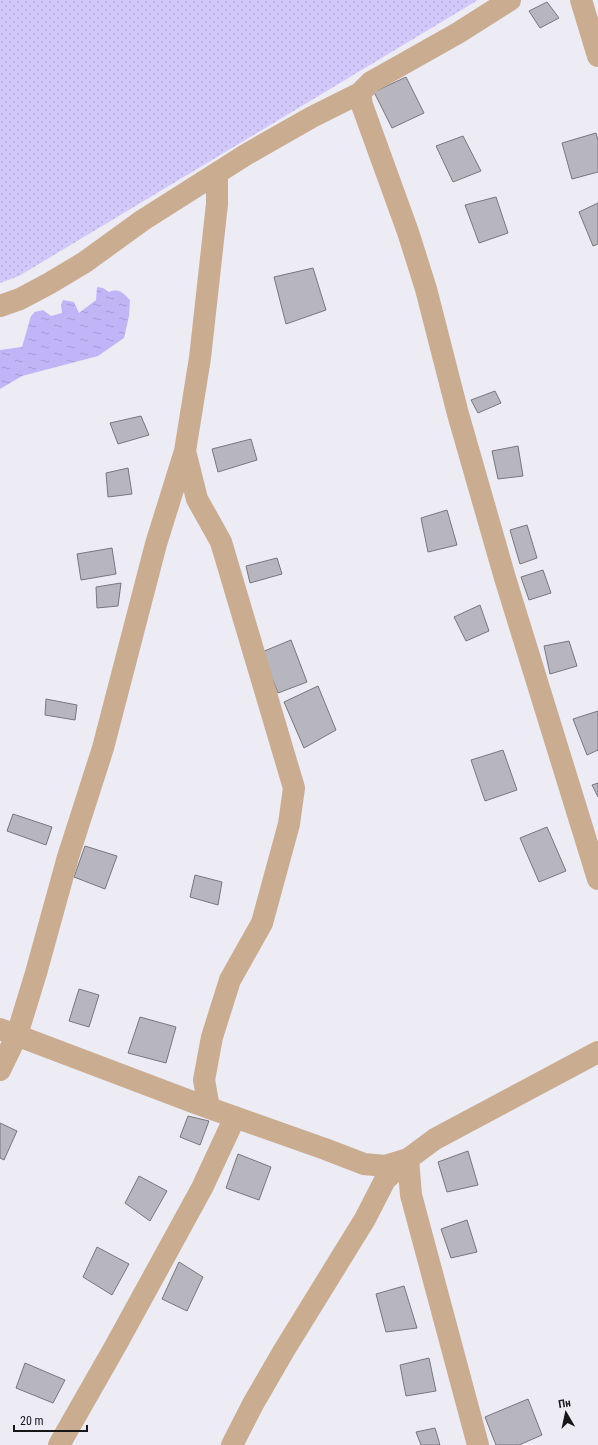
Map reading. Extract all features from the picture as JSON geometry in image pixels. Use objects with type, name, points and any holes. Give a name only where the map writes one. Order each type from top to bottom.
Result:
[{"type":"street","points":[[0,306],[20,299],[85,262],[143,220],[248,154],[299,124],[360,93],[371,82],[458,33],[510,0]]},
{"type":"street","points":[[581,0],[598,56]]},
{"type":"street","points":[[360,93],[362,105],[408,232],[426,289],[458,414],[505,578],[598,878]]},
{"type":"street","points":[[0,1070],[9,1032],[36,973],[68,857],[103,748],[156,544],[185,451],[201,351],[217,204],[217,174]]},
{"type":"street","points":[[185,451],[197,499],[221,542],[294,788],[290,824],[262,923],[230,980],[212,1037],[204,1080],[209,1108]]},
{"type":"street","points":[[9,1032],[209,1108],[364,1164],[385,1166],[408,1159]]},
{"type":"street","points":[[237,1442],[284,1352],[361,1225],[385,1180],[408,1159],[436,1139],[598,1052]]},
{"type":"street","points":[[59,1445],[120,1338],[202,1188],[235,1117]]},
{"type":"street","points":[[408,1159],[411,1195],[478,1445]]},
{"type":"shaded area","points":[[0,0],[478,0],[19,276],[0,283]]},
{"type":"water","points":[[97,287],[103,288],[109,292],[121,292],[130,300],[129,316],[124,338],[98,356],[22,376],[0,389],[0,350],[22,347],[31,316],[35,312],[43,310],[51,316],[62,313],[61,305],[63,300],[74,302],[79,313],[96,300]]},
{"type":"building","points":[[547,2],[559,18],[540,28],[529,11]]},
{"type":"building","points":[[406,77],[424,113],[392,128],[374,92]]},
{"type":"building","points":[[596,133],[598,141],[598,172],[572,179],[562,143]]},
{"type":"building","points":[[463,136],[481,171],[453,182],[436,146]]},
{"type":"building","points":[[496,197],[508,233],[479,243],[465,205]]},
{"type":"building","points":[[598,203],[598,244],[593,246],[579,212]]},
{"type":"building","points":[[313,268],[326,310],[286,324],[274,277]]},
{"type":"building","points":[[495,391],[501,403],[478,413],[471,400]]},
{"type":"building","points":[[141,416],[149,435],[118,444],[110,423]]},
{"type":"building","points":[[251,439],[257,460],[218,472],[212,449]]},
{"type":"building","points":[[518,446],[523,476],[498,479],[492,451]]},
{"type":"building","points":[[128,468],[132,494],[108,497],[106,473]]},
{"type":"building","points":[[447,510],[457,545],[428,552],[421,518]]},
{"type":"building","points":[[527,525],[537,558],[520,564],[510,530]]},
{"type":"building","points":[[112,548],[116,574],[81,580],[77,554]]},
{"type":"building","points":[[277,558],[282,574],[250,583],[246,566]]},
{"type":"building","points":[[543,570],[551,593],[529,600],[521,577]]},
{"type":"building","points":[[121,583],[118,606],[97,608],[96,587]]},
{"type":"building","points":[[480,605],[489,631],[466,641],[454,617]]},
{"type":"building","points":[[291,640],[307,682],[278,693],[262,652]]},
{"type":"building","points":[[569,641],[577,666],[550,674],[544,646]]},
{"type":"building","points":[[318,686],[336,730],[304,748],[284,702]]},
{"type":"building","points":[[46,699],[77,705],[75,720],[45,715]]},
{"type":"building","points":[[598,711],[598,750],[587,755],[573,719]]},
{"type":"building","points":[[503,750],[517,790],[485,801],[471,760]]},
{"type":"building","points":[[598,783],[598,797],[592,785]]},
{"type":"building","points":[[13,814],[52,827],[46,845],[7,831]]},
{"type":"building","points":[[547,827],[566,871],[539,882],[520,838]]},
{"type":"building","points":[[85,846],[117,856],[105,889],[74,877]]},
{"type":"building","points":[[195,875],[222,882],[218,905],[190,897]]},
{"type":"building","points":[[79,989],[99,995],[89,1027],[69,1021]]},
{"type":"building","points":[[140,1017],[176,1027],[166,1063],[128,1053]]},
{"type":"building","points":[[188,1116],[209,1121],[200,1145],[180,1137]]},
{"type":"building","points":[[0,1123],[17,1131],[4,1160],[0,1158]]},
{"type":"building","points":[[468,1151],[478,1185],[447,1192],[438,1162]]},
{"type":"building","points":[[238,1154],[271,1167],[259,1200],[226,1188]]},
{"type":"building","points":[[139,1176],[167,1191],[150,1221],[125,1203]]},
{"type":"building","points":[[467,1220],[477,1252],[451,1258],[441,1229]]},
{"type":"building","points":[[97,1247],[129,1264],[112,1295],[83,1277]]},
{"type":"building","points":[[179,1262],[203,1277],[187,1311],[162,1299]]},
{"type":"building","points":[[404,1286],[417,1328],[386,1332],[376,1294]]},
{"type":"building","points":[[429,1358],[436,1391],[406,1396],[400,1365]]},
{"type":"building","points":[[25,1363],[65,1380],[53,1403],[16,1388]]},
{"type":"building","points":[[528,1399],[542,1435],[519,1445],[496,1445],[485,1417]]},
{"type":"building","points":[[435,1428],[440,1445],[421,1445],[416,1432]]}]
